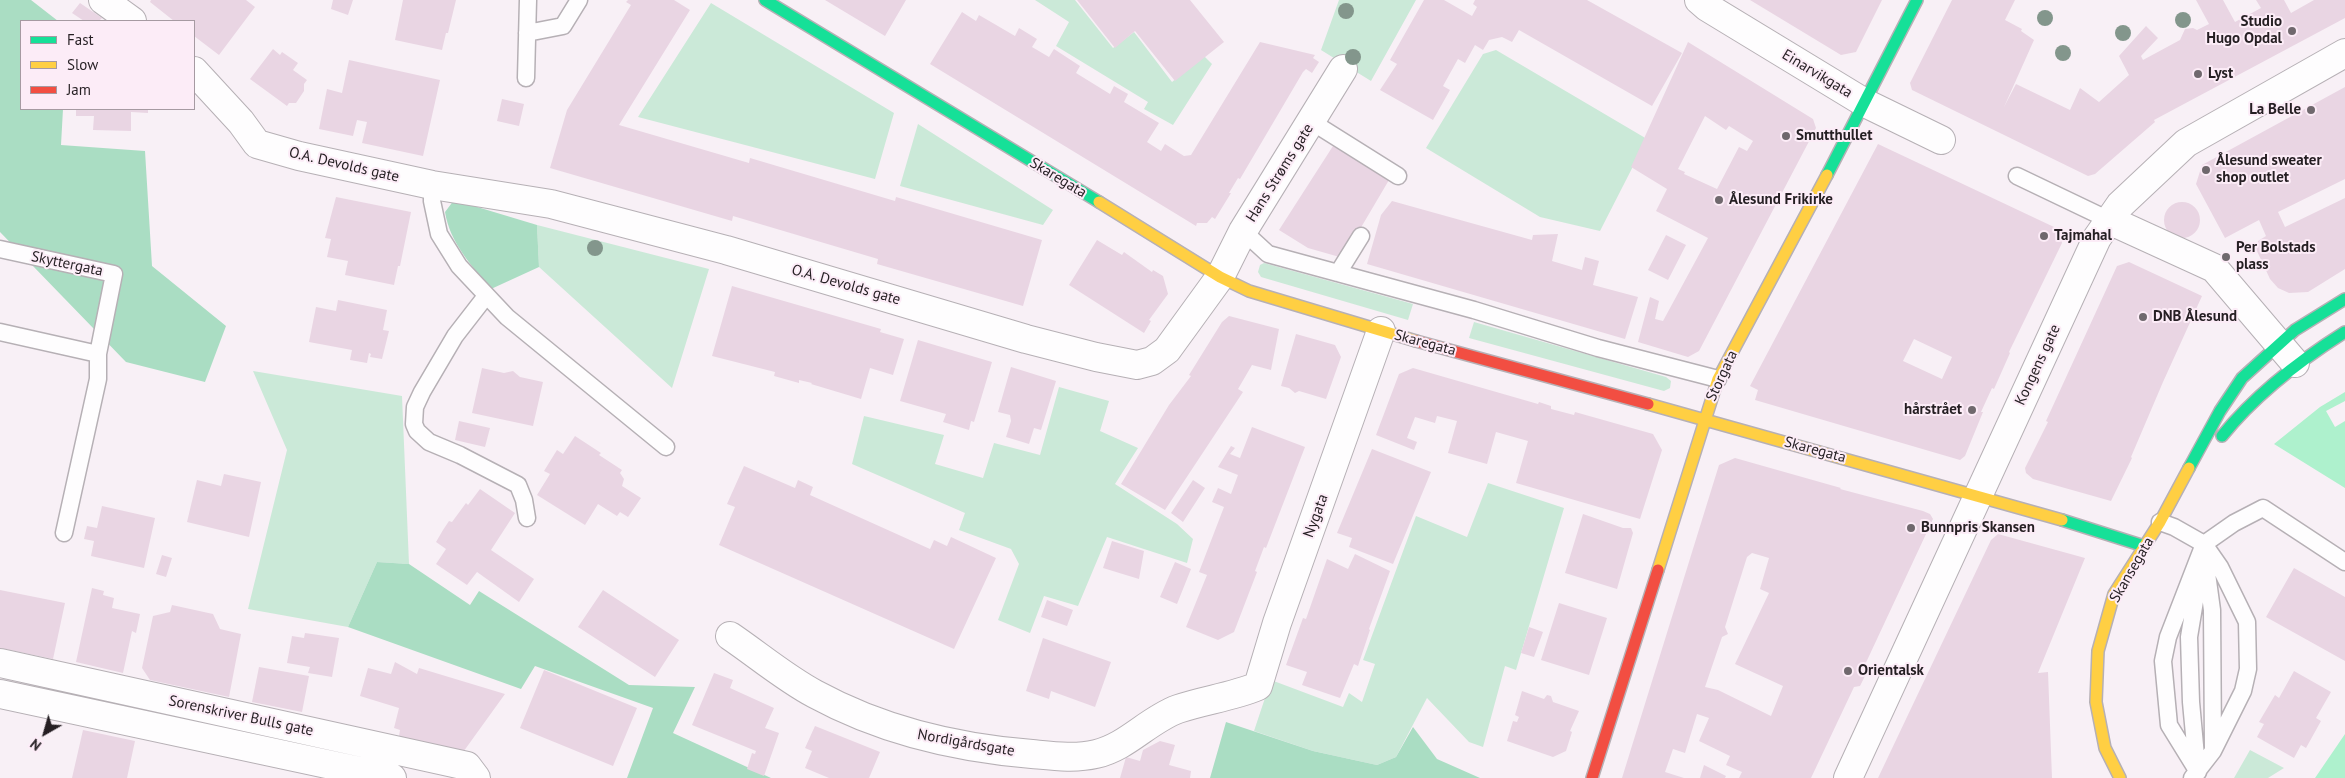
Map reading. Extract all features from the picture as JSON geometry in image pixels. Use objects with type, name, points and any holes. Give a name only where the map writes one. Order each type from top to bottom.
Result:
[{"type":"street","points":[[103,0],[131,20]]},
{"type":"street","name":"Skaregata","points":[[765,0],[1182,252],[1220,277],[1248,291],[1381,331],[2070,522],[2144,546]]},
{"type":"street","name":"Einarvikgata","points":[[1699,0],[1707,7],[1865,103],[1941,140]]},
{"type":"street","name":"Storgata","points":[[1592,778],[1718,379],[1865,103],[1917,0]]},
{"type":"street","name":"Kongens gate","points":[[1848,778],[2097,238],[2108,220],[2120,205],[2186,142],[2345,54]]},
{"type":"street","name":"Hans Strøms gate","points":[[1220,277],[1242,231],[1312,122],[1343,69]]},
{"type":"street","name":"O.A. Devolds gate","points":[[195,72],[241,122],[257,144],[299,156],[432,185],[551,204],[734,252],[1026,339],[1096,357],[1137,365],[1152,361],[1167,350],[1220,277]]},
{"type":"street","points":[[2108,220],[2214,268],[2297,366]]},
{"type":"street","name":"Skansegata","points":[[2164,516],[2220,411],[2242,378],[2295,330],[2345,299]]},
{"type":"street","name":"Nygata","points":[[1243,692],[1258,686],[1277,623],[1381,331]]},
{"type":"street","name":"Skansegata","points":[[2120,778],[2104,748],[2096,702],[2096,676],[2103,628],[2114,594],[2164,516],[2245,408],[2313,352],[2345,332]]},
{"type":"street","name":"Nordigårdsgate","points":[[730,636],[812,693],[834,704],[910,733],[991,751],[1068,758],[1096,754],[1124,743],[1156,720],[1179,709],[1243,692]]},
{"type":"street","name":"Sorenskriver Bulls gate","points":[[0,663],[467,766],[476,778]]},
{"type":"street","name":"Sorenskriver Bulls gate","points":[[0,694],[392,778]]},
{"type":"lane","points":[[526,78],[528,0]]},
{"type":"lane","points":[[527,34],[563,26],[579,0]]},
{"type":"lane","points":[[1312,122],[1398,176]]},
{"type":"lane","points":[[2017,176],[2108,220]]},
{"type":"lane","points":[[432,185],[432,201],[439,234],[459,266],[486,296],[572,372],[666,447]]},
{"type":"lane","points":[[1242,231],[1268,254],[1474,310],[1598,348],[1718,379]]},
{"type":"lane","points":[[1338,273],[1361,236]]},
{"type":"lane","name":"Skyttergata","points":[[0,249],[114,274],[98,354],[98,379],[64,533]]},
{"type":"lane","points":[[486,296],[455,336],[422,392],[416,407],[414,424],[429,442],[518,484],[524,500],[527,518]]},
{"type":"lane","points":[[0,332],[98,354]]},
{"type":"lane","points":[[2195,775],[2169,724],[2163,661],[2168,637],[2204,544],[2234,523],[2263,508],[2345,562]]},
{"type":"lane","points":[[2164,516],[2174,527],[2204,544],[2220,567],[2247,622],[2248,669],[2244,691],[2213,751],[2195,775]]},
{"type":"lane","points":[[2204,544],[2212,610],[2213,751]]},
{"type":"lane","points":[[2195,775],[2189,637],[2204,544]]},
{"type":"shaded area","points":[[0,0],[31,0],[57,20],[20,20],[20,110],[63,110],[61,145],[145,151],[152,266],[226,326],[205,382],[126,362],[0,232]]},
{"type":"shaded area","points":[[1035,0],[1075,0],[1113,48],[1134,32],[1172,82],[1204,56],[1212,64],[1173,125],[1144,109],[1148,102],[1056,46],[1069,22]]},
{"type":"shaded area","points":[[1339,0],[1416,0],[1371,81],[1321,50]]},
{"type":"shaded area","points":[[711,3],[894,113],[875,179],[638,117]]},
{"type":"shaded area","points":[[1496,50],[1647,139],[1600,231],[1540,217],[1426,148],[1483,54]]},
{"type":"shaded area","points":[[918,124],[1053,210],[1043,225],[900,186]]},
{"type":"shaded area","points":[[454,200],[537,225],[539,267],[491,289],[463,254],[452,234],[445,212]]},
{"type":"shaded area","points":[[537,225],[709,269],[672,388],[539,267]]},
{"type":"shaded area","points":[[1264,263],[1413,304],[1408,320],[1261,277],[1258,272],[1260,265]]},
{"type":"shaded area","points":[[1474,322],[1666,377],[1671,381],[1670,388],[1664,391],[1469,338]]},
{"type":"shaded area","points":[[253,371],[402,396],[409,564],[377,562],[348,627],[248,609],[287,450]]},
{"type":"shaded area","points":[[1059,387],[1109,401],[1100,431],[1138,448],[1115,484],[1177,524],[1193,539],[1187,563],[1107,537],[1078,606],[1044,596],[1030,633],[998,620],[1019,564],[1011,549],[959,530],[965,513],[852,464],[864,416],[944,435],[935,464],[983,478],[994,443],[1040,455]]},
{"type":"shaded area","points":[[2345,392],[2345,488],[2274,444],[2320,407]]},
{"type":"shaded area","points":[[1488,483],[1564,508],[1516,670],[1505,666],[1483,747],[1469,742],[1427,698],[1396,757],[1377,765],[1313,751],[1254,731],[1271,680],[1343,707],[1349,693],[1362,702],[1375,664],[1363,660],[1416,516],[1467,537]]},
{"type":"shaded area","points":[[377,562],[409,564],[470,605],[479,591],[629,685],[695,687],[673,733],[771,778],[627,778],[653,708],[535,666],[521,689],[348,627]]},
{"type":"shaded area","points":[[1226,722],[1313,751],[1377,765],[1396,757],[1413,727],[1437,759],[1480,778],[1210,778]]},
{"type":"shaded area","points":[[2345,734],[2345,778],[2315,778]]},
{"type":"shaded area","points":[[2250,750],[2284,768],[2268,778],[2234,778]]},
{"type":"pier","points":[[2345,401],[2345,421],[2335,427],[2326,411]]},
{"type":"building","points":[[151,0],[246,0],[255,7],[219,55],[195,37],[195,20],[173,20],[150,2]]},
{"type":"building","points":[[333,0],[353,0],[348,15],[331,9]]},
{"type":"building","points":[[403,0],[456,0],[442,50],[395,40]]},
{"type":"building","points":[[628,0],[674,0],[690,10],[619,125],[749,163],[750,158],[895,201],[896,197],[1042,240],[1023,306],[877,264],[878,259],[733,216],[732,221],[550,168],[567,110],[631,5],[626,2]]},
{"type":"building","points":[[825,0],[906,0],[885,36]]},
{"type":"building","points":[[1077,0],[1190,0],[1224,42],[1175,81],[1135,31],[1115,48]]},
{"type":"building","points":[[1424,0],[1444,0],[1472,16],[1477,7],[1473,4],[1475,0],[1587,0],[1682,53],[1652,106],[1519,30],[1512,42],[1502,37],[1489,40],[1483,50],[1475,45],[1465,63],[1458,59],[1443,86],[1450,90],[1433,120],[1380,90],[1397,64],[1390,60]]},
{"type":"building","points":[[1750,0],[1882,0],[1856,52],[1841,55]]},
{"type":"building","points":[[1952,0],[2015,0],[2005,20],[2022,29],[2021,31],[2034,40],[2004,107],[2016,84],[2070,110],[2080,88],[2099,102],[2129,75],[2119,56],[2146,26],[2158,38],[2141,56],[2143,60],[2180,40],[2185,29],[2193,28],[2197,30],[2209,24],[2196,0],[2223,0],[2235,22],[2261,8],[2256,0],[2284,0],[2291,13],[2314,0],[2345,0],[2345,18],[2154,120],[2155,122],[2095,174],[2088,176],[1912,90],[1910,83]]},
{"type":"building","points":[[80,3],[102,18],[100,20],[82,20],[72,13]]},
{"type":"building","points":[[962,12],[976,21],[979,15],[1015,36],[1019,28],[1037,39],[1032,47],[1049,57],[1054,49],[1080,66],[1076,73],[1110,94],[1114,86],[1128,94],[1124,102],[1159,123],[1147,142],[1161,151],[1165,144],[1184,156],[1191,155],[1260,42],[1315,55],[1313,58],[1319,62],[1312,73],[1306,69],[1303,72],[1215,219],[1212,217],[1207,223],[1197,223],[1196,226],[930,64]]},
{"type":"building","points":[[1688,42],[1813,119],[1816,128],[1699,351],[1688,357],[1638,342],[1650,297],[1659,301],[1655,319],[1663,321],[1708,238],[1656,211],[1667,189],[1631,167]],"holes":[[[1705,116],[1726,130],[1729,126],[1753,141],[1747,151],[1739,147],[1717,189],[1684,174],[1685,172],[1678,169]]]},
{"type":"building","points":[[273,49],[280,55],[282,52],[298,63],[293,70],[307,80],[304,84],[304,91],[296,103],[289,103],[287,106],[250,79]]},
{"type":"building","points":[[349,60],[440,80],[423,156],[362,143],[367,122],[357,120],[353,136],[319,129],[327,89],[342,93]]},
{"type":"building","points":[[2345,87],[2345,179],[2278,212],[2285,227],[2345,198],[2345,269],[2308,292],[2289,293],[2278,288],[2270,279],[2256,249],[2258,241],[2266,236],[2259,220],[2225,238],[2196,184],[2202,165]]},
{"type":"building","points":[[502,99],[524,104],[519,126],[497,121]]},
{"type":"building","points":[[76,110],[148,110],[148,113],[131,112],[131,131],[93,130],[94,116],[76,116]]},
{"type":"building","points":[[1878,144],[2054,227],[2061,234],[2062,243],[2009,352],[1994,389],[1992,388],[1981,412],[1983,412],[1965,456],[1960,460],[1755,400],[1758,390],[1750,386]],"holes":[[[1914,339],[1952,357],[1942,379],[1903,361]]]},
{"type":"building","points":[[1333,146],[1389,180],[1343,258],[1308,248],[1279,230]]},
{"type":"building","points":[[336,197],[411,212],[400,266],[398,266],[394,285],[345,275],[348,261],[327,257],[331,239],[325,238]]},
{"type":"building","points":[[1392,201],[1532,240],[1533,235],[1558,234],[1552,261],[1582,270],[1585,257],[1599,261],[1593,285],[1638,297],[1625,339],[1367,264],[1381,215]]},
{"type":"building","points":[[2182,202],[2195,207],[2200,220],[2195,233],[2182,238],[2169,233],[2164,220],[2169,207]]},
{"type":"building","points":[[1666,235],[1686,245],[1668,280],[1648,270]]},
{"type":"building","points":[[1097,240],[1122,255],[1124,252],[1152,272],[1153,270],[1163,276],[1168,294],[1149,320],[1151,321],[1144,333],[1069,285]]},
{"type":"building","points":[[2129,262],[2202,296],[2163,382],[2132,458],[2111,501],[2033,479],[2026,473],[2025,468],[2048,422],[2046,421],[2117,266]]},
{"type":"building","points":[[732,286],[881,329],[880,332],[904,339],[893,375],[870,368],[861,399],[812,383],[799,380],[799,383],[774,376],[775,372],[712,356]]},
{"type":"building","points":[[338,300],[387,310],[383,330],[389,331],[382,359],[370,357],[371,354],[369,353],[367,363],[350,360],[352,350],[309,342],[316,307],[336,311]]},
{"type":"building","points":[[1229,316],[1279,329],[1271,370],[1252,365],[1238,389],[1243,392],[1165,510],[1121,484],[1169,405],[1191,376],[1189,375],[1222,322]]},
{"type":"building","points":[[1296,334],[1335,345],[1341,357],[1326,399],[1299,391],[1295,393],[1289,388],[1281,386]]},
{"type":"building","points":[[918,340],[992,362],[974,422],[971,421],[969,430],[943,422],[946,414],[900,401]]},
{"type":"building","points":[[1011,367],[1056,381],[1041,430],[1034,428],[1029,444],[1006,437],[1011,421],[1010,415],[998,412]]},
{"type":"building","points":[[482,368],[504,373],[513,371],[520,377],[543,382],[533,426],[472,413]]},
{"type":"building","points":[[1413,368],[1538,404],[1539,402],[1551,406],[1551,409],[1574,415],[1575,412],[1653,434],[1662,450],[1640,519],[1516,483],[1528,441],[1496,432],[1487,464],[1448,453],[1457,421],[1437,416],[1435,423],[1415,417],[1407,438],[1417,442],[1414,450],[1376,435],[1399,374]]},
{"type":"building","points":[[459,421],[490,428],[485,447],[455,440]]},
{"type":"building","points":[[1252,427],[1305,447],[1266,548],[1264,547],[1255,571],[1257,572],[1234,632],[1218,640],[1186,627],[1207,575],[1199,572],[1224,507],[1212,502],[1218,488],[1231,494],[1238,475],[1218,467],[1231,446],[1235,448],[1230,454],[1240,458]]},
{"type":"building","points":[[575,436],[622,470],[620,473],[624,479],[622,486],[641,498],[628,517],[620,512],[617,516],[598,504],[585,525],[537,495],[550,474],[544,471],[557,450],[563,454]]},
{"type":"building","points":[[1372,449],[1431,472],[1393,564],[1349,547],[1352,538],[1337,533]]},
{"type":"building","points":[[1735,458],[1923,511],[1930,514],[1933,519],[1863,669],[1865,676],[1860,686],[1854,687],[1811,778],[1739,778],[1742,772],[1726,765],[1730,756],[1699,741],[1709,718],[1697,714],[1685,753],[1673,749],[1665,772],[1684,778],[1622,778],[1719,465]],"holes":[[[1752,553],[1769,558],[1760,589],[1769,593],[1735,664],[1783,686],[1771,716],[1718,690],[1705,687],[1722,637],[1728,634],[1725,627],[1747,557]]]},
{"type":"building","points":[[744,466],[795,488],[798,480],[813,487],[810,495],[930,549],[934,540],[947,546],[951,537],[996,558],[954,649],[719,545],[735,507],[727,504]]},
{"type":"building","points":[[224,474],[261,482],[249,537],[187,522],[197,480],[221,486]]},
{"type":"building","points":[[1193,480],[1205,488],[1183,522],[1171,513]]},
{"type":"building","points":[[480,489],[515,513],[491,550],[534,579],[519,602],[477,572],[467,585],[436,564],[446,549],[436,542],[443,530],[449,521],[452,522],[466,503],[468,505]]},
{"type":"building","points":[[102,506],[155,518],[144,568],[91,556],[94,541],[84,539],[87,526],[97,528]]},
{"type":"building","points":[[1583,514],[1623,528],[1631,528],[1633,533],[1617,589],[1565,573]]},
{"type":"building","points":[[1998,534],[2085,558],[2038,673],[2048,672],[2052,778],[1878,778],[1991,540]]},
{"type":"building","points":[[1112,541],[1144,551],[1139,579],[1103,568]]},
{"type":"building","points":[[1355,554],[1390,571],[1358,666],[1354,664],[1340,698],[1302,685],[1307,672],[1286,665],[1303,618],[1306,619],[1327,559],[1348,569]]},
{"type":"building","points":[[162,555],[172,558],[166,577],[156,574]]},
{"type":"building","points":[[1175,562],[1191,569],[1177,604],[1160,597]]},
{"type":"building","points":[[2294,568],[2345,597],[2345,661],[2266,617]]},
{"type":"building","points":[[92,588],[104,591],[103,595],[114,598],[112,608],[140,614],[136,633],[132,631],[123,673],[76,662]]},
{"type":"building","points":[[0,590],[65,603],[53,659],[0,648]]},
{"type":"building","points":[[603,590],[679,640],[655,677],[578,627]]},
{"type":"building","points":[[1047,600],[1073,610],[1067,626],[1041,617]]},
{"type":"building","points":[[1559,603],[1607,618],[1589,675],[1541,660]]},
{"type":"building","points":[[172,605],[213,614],[220,629],[241,634],[229,697],[150,680],[142,668],[153,616],[170,612]]},
{"type":"building","points":[[1529,627],[1543,632],[1534,657],[1521,653]]},
{"type":"building","points":[[305,633],[339,638],[332,677],[308,673],[310,667],[287,663],[292,636],[304,638]]},
{"type":"building","points":[[1043,638],[1111,662],[1095,707],[1051,691],[1049,699],[1026,691]]},
{"type":"building","points":[[395,662],[417,674],[419,668],[505,694],[461,755],[399,736],[400,730],[394,728],[399,708],[360,696],[368,668],[391,674]]},
{"type":"building","points":[[259,667],[309,676],[302,712],[252,702]]},
{"type":"building","points":[[544,670],[637,708],[613,766],[520,728]]},
{"type":"building","points":[[2294,671],[2331,692],[2316,718],[2321,721],[2306,748],[2301,745],[2294,758],[2257,737],[2264,724],[2259,722],[2275,695],[2279,698]]},
{"type":"building","points":[[714,673],[733,680],[730,688],[774,708],[765,728],[779,733],[764,776],[747,769],[752,753],[755,754],[756,751],[692,725]]},
{"type":"building","points":[[1522,691],[1544,699],[1547,695],[1551,696],[1553,702],[1579,711],[1570,731],[1572,732],[1566,751],[1553,757],[1507,741],[1513,721],[1517,722],[1519,717],[1515,715]]},
{"type":"building","points":[[815,726],[880,752],[869,778],[829,778],[805,768],[812,751],[805,748]]},
{"type":"building","points":[[83,730],[135,741],[127,778],[72,778]]},
{"type":"building","points":[[1160,741],[1175,745],[1169,765],[1191,771],[1190,778],[1120,778],[1126,757],[1140,761],[1143,750]]},
{"type":"building","points":[[1704,765],[1726,776],[1725,778],[1700,778]]},
{"type":"traffic: fast","points":[[765,0],[1099,202]]},
{"type":"traffic: fast","points":[[1827,175],[1917,0]]},
{"type":"traffic: fast","points":[[2189,468],[2220,411],[2242,378],[2295,330],[2345,299]]},
{"type":"traffic: fast","points":[[2222,436],[2249,406],[2279,379],[2345,332]]},
{"type":"traffic: fast","points":[[2062,520],[2144,546]]},
{"type":"traffic: slow","points":[[1658,570],[1718,379],[1827,175]]},
{"type":"traffic: slow","points":[[1099,202],[1220,277],[1249,291],[1416,341]]},
{"type":"traffic: slow","points":[[1648,404],[2062,520]]},
{"type":"traffic: slow","points":[[2120,778],[2105,748],[2096,702],[2098,651],[2114,594],[2160,522],[2189,468]]},
{"type":"traffic: jam","points":[[1416,341],[1648,404]]},
{"type":"traffic: jam","points":[[1592,778],[1658,570]]},
{"type":"place","name":"Studio Hugo Opdal","points":[[2292,31]]},
{"type":"place","name":"Lyst","points":[[2198,74]]},
{"type":"place","name":"La Belle","points":[[2311,110]]},
{"type":"place","name":"Smutthullet","points":[[1786,136]]},
{"type":"place","name":"Ålesund sweater shop outlet","points":[[2206,170]]},
{"type":"place","name":"Ålesund Frikirke","points":[[1719,200]]},
{"type":"place","name":"Tajmahal","points":[[2044,236]]},
{"type":"place","name":"Per Bolstads plass","points":[[2226,257]]},
{"type":"place","name":"DNB Ålesund","points":[[2143,317]]},
{"type":"place","name":"hårstrået","points":[[1972,410]]},
{"type":"place","name":"Bunnpris Skansen","points":[[1911,528]]},
{"type":"place","name":"Orientalsk","points":[[1848,671]]}]
